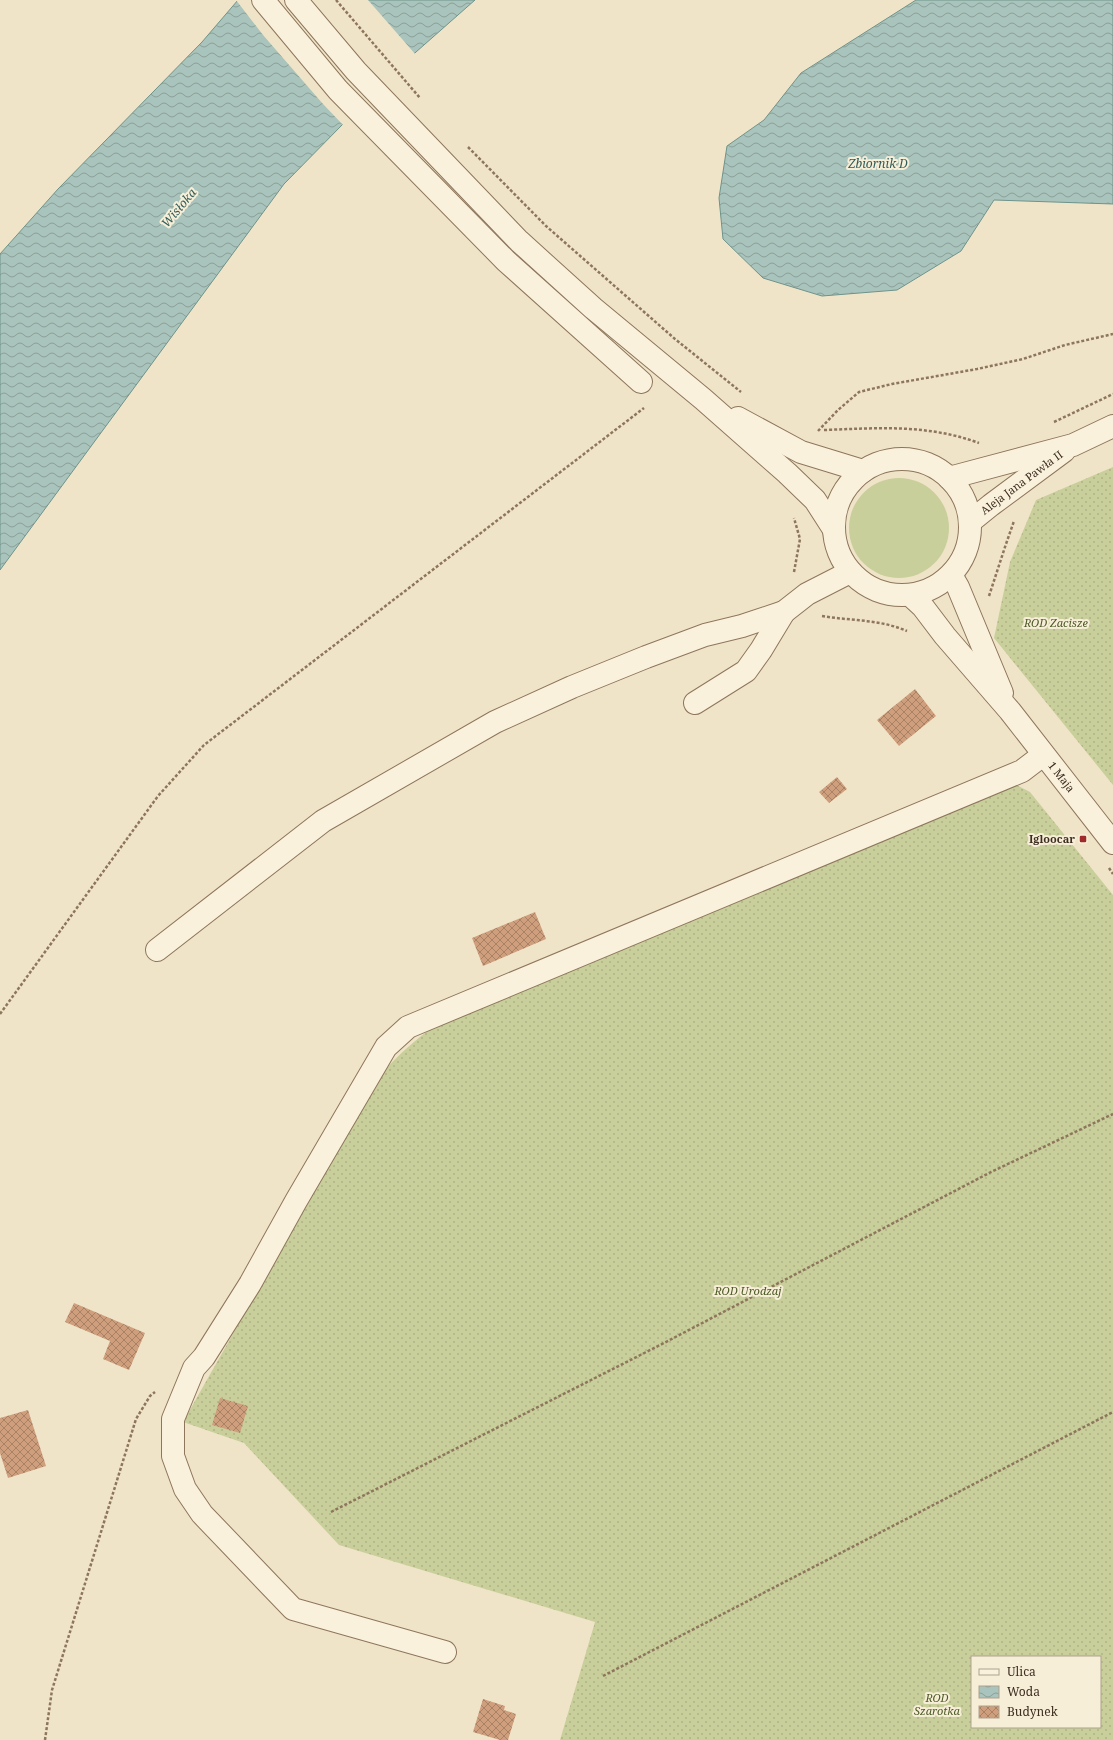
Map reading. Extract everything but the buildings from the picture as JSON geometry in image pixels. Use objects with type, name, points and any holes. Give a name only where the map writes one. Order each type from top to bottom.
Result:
[{"type":"street","points":[[263,0],[338,90],[506,261],[641,382]]},
{"type":"street","points":[[296,0],[356,71],[519,241],[593,308],[703,399],[787,473],[814,500],[833,528]]},
{"type":"street","points":[[703,399],[801,452],[863,471]]},
{"type":"street","name":"Aleja Jana Pawła II","points":[[970,522],[990,505],[1073,445],[1113,426]]},
{"type":"street","name":"Aleja Jana Pawła II","points":[[949,478],[1073,445]]},
{"type":"street","points":[[907,459],[930,465],[949,478],[964,498],[968,509],[970,522],[969,541],[962,559],[951,575],[932,589],[910,595],[893,595],[877,591],[862,583],[850,572],[841,559],[835,544],[833,528],[834,514],[844,490],[853,479],[863,471],[884,461],[907,459]]},
{"type":"street","points":[[157,950],[323,821],[495,722],[572,687],[646,657],[705,635],[742,626],[784,612],[807,594],[850,572]]},
{"type":"street","name":"1 Maja","points":[[951,575],[958,587],[1010,711]]},
{"type":"street","name":"1 Maja","points":[[910,595],[923,607],[945,636],[1010,711],[1113,843]]},
{"type":"street","points":[[695,704],[746,671],[761,650],[784,612]]},
{"type":"street","points":[[445,1652],[293,1609],[202,1514],[185,1489],[173,1456],[173,1418],[194,1368],[204,1357],[250,1284],[296,1201],[386,1047],[408,1027],[1022,772],[1043,755]]},
{"type":"path","points":[[336,0],[424,102]]},
{"type":"path","points":[[466,146],[546,226],[675,339],[742,392]]},
{"type":"path","points":[[819,431],[838,410],[859,392],[892,384],[1023,359],[1065,345],[1113,334]]},
{"type":"path","points":[[0,1014],[158,796],[204,745],[647,406]]},
{"type":"path","points":[[812,429],[819,431],[910,428],[962,437],[984,445]]},
{"type":"path","points":[[792,513],[800,539],[793,575]]},
{"type":"path","points":[[988,602],[1016,516]]},
{"type":"path","points":[[822,616],[890,624],[912,634]]},
{"type":"path","points":[[332,1512],[664,1343],[990,1172],[1113,1114]]},
{"type":"path","points":[[45,1740],[52,1690],[133,1426],[150,1396],[156,1392]]},
{"type":"path","points":[[603,1676],[1113,1412]]},
{"type":"green space","name":"ROD Zacisze","points":[[1113,467],[1113,785],[994,638],[1010,562],[1036,500]]},
{"type":"green space","points":[[899,478],[918,482],[934,493],[945,509],[949,528],[945,547],[934,563],[918,574],[899,578],[880,574],[864,563],[853,547],[849,528],[853,509],[864,493],[880,482]]},
{"type":"green space","name":"ROD Urodzaj","points":[[1009,781],[1030,792],[1113,895],[1113,1740],[560,1740],[595,1622],[339,1545],[244,1443],[183,1422],[378,1078],[402,1052],[429,1030]]},
{"type":"water","name":"Wisłoka","points":[[238,0],[475,0],[399,67],[284,184],[0,570],[0,254],[58,189],[202,42]]},
{"type":"water","name":"Zbiornik D","points":[[916,0],[1113,0],[1113,204],[994,200],[961,251],[897,290],[822,296],[763,278],[723,239],[719,198],[727,146],[764,120],[801,73]]},
{"type":"pier","points":[[236,0],[368,0],[416,55],[344,126],[263,35]]},
{"type":"place","name":"Igloocar","points":[[1083,839]]},
{"type":"park label","name":"ROD Szarotka","points":[[937,1704]]}]
